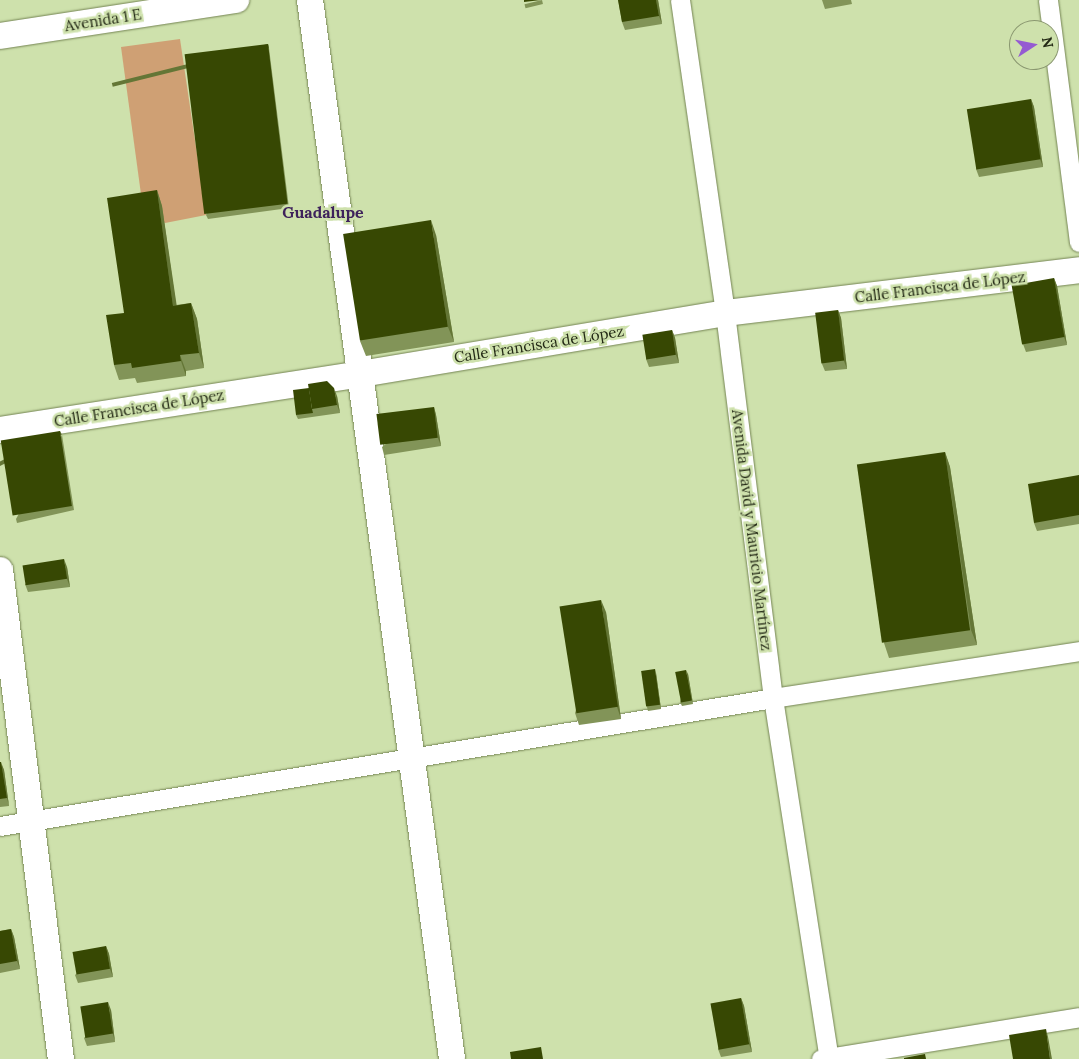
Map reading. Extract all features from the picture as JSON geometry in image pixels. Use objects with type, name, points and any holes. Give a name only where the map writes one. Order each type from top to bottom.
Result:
[{"type":"street","name":"Avenida 1 E","points":[[0,36],[236,0]]},
{"type":"street","points":[[310,0],[452,1059]]},
{"type":"street","name":"Avenida David y Mauricio Martínez","points":[[680,0],[725,313],[773,698],[826,1059]]},
{"type":"street","points":[[1048,0],[1079,242]]},
{"type":"street","name":"Calle Francisca de López","points":[[0,430],[361,374],[725,313],[1079,270]]},
{"type":"street","points":[[0,570],[61,1059]]},
{"type":"street","points":[[0,826],[773,698],[1079,651]]},
{"type":"street","points":[[826,1059],[1079,1017]]},
{"type":"shaded area","points":[[180,39],[206,215],[165,223],[143,209],[121,47]]},
{"type":"building","points":[[524,0],[541,0],[524,2]]},
{"type":"building","points":[[618,0],[656,0],[659,16],[622,22]]},
{"type":"building","points":[[268,44],[288,204],[204,214],[185,54]]},
{"type":"building","points":[[1031,99],[1041,159],[976,169],[967,109]]},
{"type":"building","points":[[157,190],[173,306],[191,303],[199,353],[180,355],[181,361],[132,368],[131,363],[114,365],[106,315],[124,313],[107,198]]},
{"type":"building","points":[[431,220],[448,327],[360,341],[343,234]]},
{"type":"building","points":[[1054,278],[1064,337],[1022,345],[1012,285]]},
{"type":"building","points":[[838,310],[844,361],[821,363],[815,313]]},
{"type":"building","points":[[672,330],[676,355],[646,359],[642,335]]},
{"type":"building","points":[[327,381],[334,388],[337,405],[312,409],[308,384]]},
{"type":"building","points":[[309,388],[313,413],[296,415],[293,390]]},
{"type":"building","points":[[434,407],[438,438],[380,445],[376,414]]},
{"type":"building","points":[[60,431],[72,506],[13,515],[1,440]]},
{"type":"building","points":[[945,452],[970,630],[882,643],[857,464]]},
{"type":"building","points":[[1079,475],[1079,515],[1034,523],[1028,484]]},
{"type":"building","points":[[64,559],[67,579],[26,585],[23,566]]},
{"type":"building","points":[[601,600],[618,707],[576,713],[560,607]]},
{"type":"building","points":[[655,669],[660,705],[646,707],[641,671]]},
{"type":"building","points":[[686,670],[692,700],[681,703],[675,672]]},
{"type":"building","points":[[0,762],[7,798],[0,799]]},
{"type":"building","points":[[11,929],[17,961],[0,964],[0,931]]},
{"type":"building","points":[[106,946],[110,969],[77,975],[73,952]]},
{"type":"building","points":[[741,998],[749,1044],[719,1050],[710,1003]]},
{"type":"building","points":[[108,1002],[113,1034],[85,1038],[80,1006]]},
{"type":"building","points":[[1046,1029],[1050,1059],[1013,1059],[1009,1035]]},
{"type":"building","points":[[541,1047],[543,1059],[511,1059],[510,1052]]},
{"type":"building","points":[[925,1054],[926,1059],[904,1059],[904,1058]]},
{"type":"district","name":"Guadalupe","points":[[323,212]]}]
